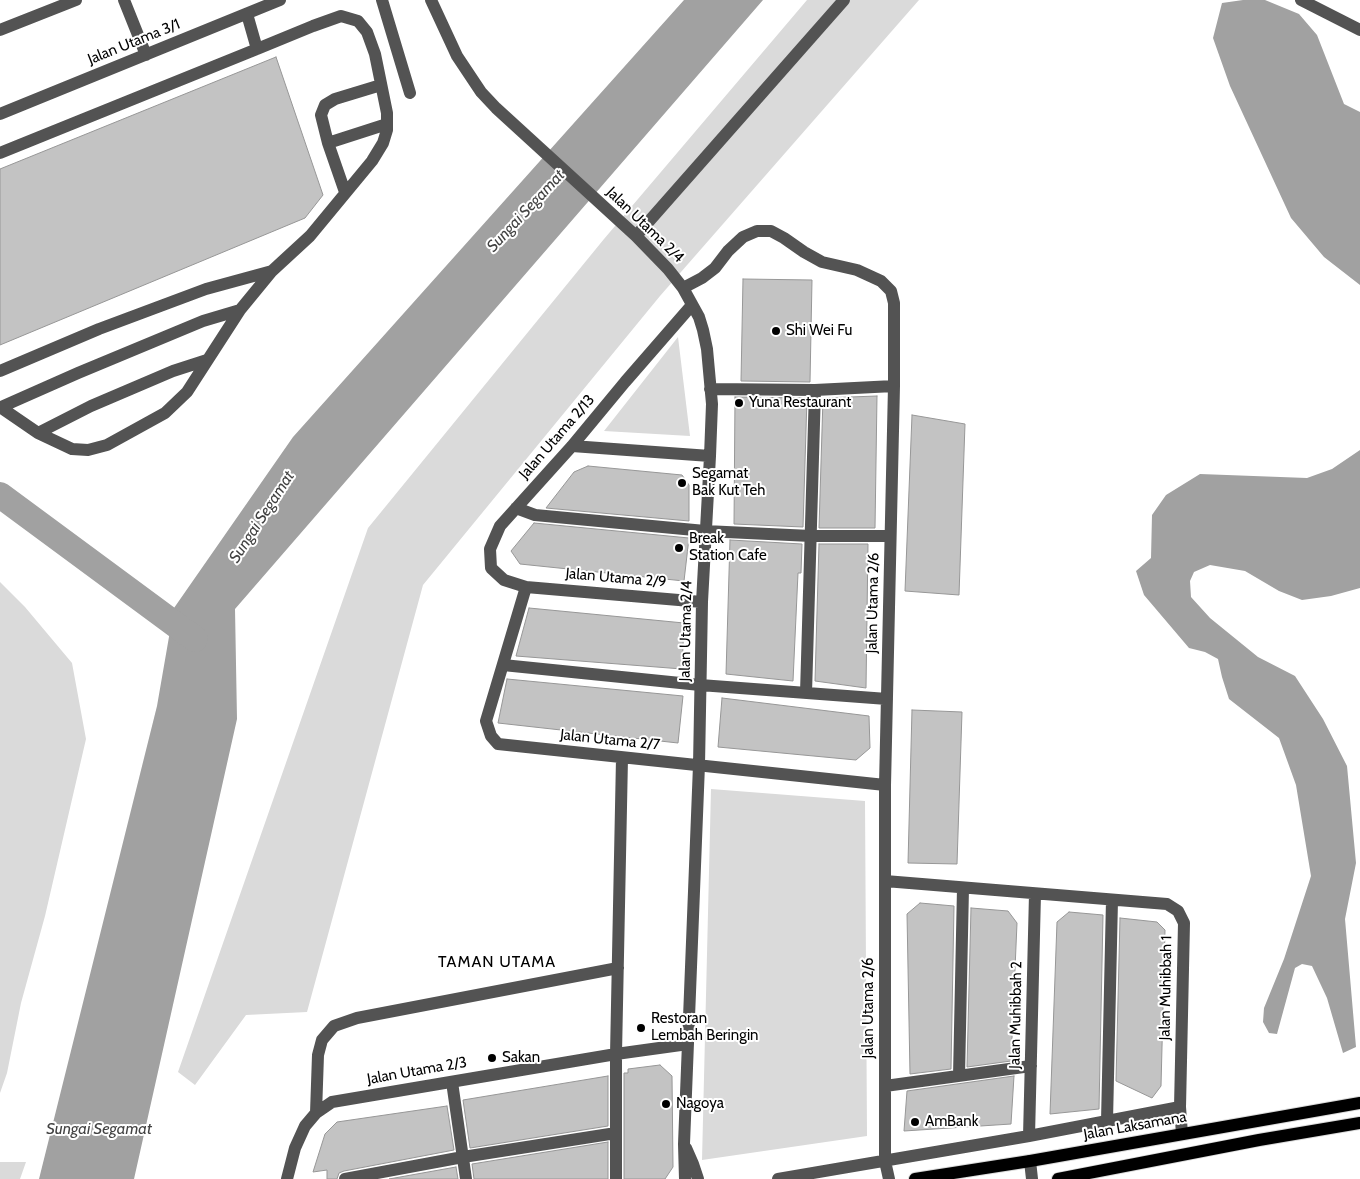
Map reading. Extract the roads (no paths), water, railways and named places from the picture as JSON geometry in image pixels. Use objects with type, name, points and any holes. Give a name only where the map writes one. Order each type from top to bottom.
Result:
[{"type":"main road","name":"Jalan Laksamana","points":[[915,1179],[1030,1161],[1360,1103]]},
{"type":"main road","points":[[1058,1179],[1259,1140],[1360,1123]]},
{"type":"street","points":[[0,30],[76,0]]},
{"type":"street","points":[[124,0],[146,55]]},
{"type":"street","name":"Jalan Utama 3/1","points":[[0,114],[280,0]]},
{"type":"street","points":[[382,0],[410,92]]},
{"type":"street","name":"Jalan Utama 2/4","points":[[431,0],[457,56],[481,92],[496,108],[636,236],[683,288],[703,330],[712,404],[702,602],[699,766],[684,1144],[685,1179]]},
{"type":"street","points":[[636,236],[844,0]]},
{"type":"street","points":[[1301,0],[1360,30]]},
{"type":"street","points":[[247,14],[258,48]]},
{"type":"street","points":[[0,152],[341,16],[358,21],[368,32],[387,113],[384,142],[372,161],[310,236],[272,271],[240,310],[187,392],[165,413],[107,445],[88,450],[72,449],[38,433],[0,407]]},
{"type":"street","points":[[345,192],[321,115],[325,105],[335,99],[381,85]]},
{"type":"street","points":[[328,142],[387,124]]},
{"type":"street","name":"Jalan Utama 2/6","points":[[683,288],[702,278],[715,268],[728,251],[743,237],[756,231],[771,231],[822,262],[857,270],[881,281],[891,291],[894,303],[894,386],[885,785],[885,1161],[889,1179]]},
{"type":"street","points":[[0,371],[206,289],[272,271]]},
{"type":"street","name":"Jalan Utama 2/13","points":[[526,587],[504,580],[491,568],[490,549],[500,526],[572,446],[692,305]]},
{"type":"street","points":[[0,407],[194,324],[240,310]]},
{"type":"street","points":[[38,433],[91,406],[173,371],[207,360]]},
{"type":"street","points":[[710,389],[815,390],[894,386]]},
{"type":"street","points":[[806,693],[815,390]]},
{"type":"street","points":[[572,446],[710,456]]},
{"type":"street","points":[[516,508],[535,515],[705,531],[811,536],[890,536]]},
{"type":"street","name":"Jalan Utama 2/9","points":[[526,587],[702,602]]},
{"type":"street","name":"Jalan Utama 2/7","points":[[526,587],[486,721],[490,736],[498,744],[885,785]]},
{"type":"street","points":[[503,664],[700,685],[887,699]]},
{"type":"street","points":[[616,1179],[616,1054],[622,758]]},
{"type":"street","name":"Jalan Muhibbah 1","points":[[885,881],[1167,904],[1178,911],[1184,923],[1180,1106],[1182,1134]]},
{"type":"street","points":[[959,1076],[963,888]]},
{"type":"street","name":"Jalan Muhibbah 2","points":[[1029,1136],[1035,894]]},
{"type":"street","points":[[1107,1121],[1112,900]]},
{"type":"street","points":[[316,1113],[318,1055],[322,1040],[334,1026],[357,1018],[618,968]]},
{"type":"street","name":"Jalan Utama 2/3","points":[[287,1179],[295,1148],[305,1126],[316,1113],[332,1102],[616,1054],[688,1044]]},
{"type":"street","points":[[885,1086],[1031,1066]]},
{"type":"street","points":[[452,1082],[466,1179]]},
{"type":"street","points":[[778,1179],[1029,1136],[1180,1106]]},
{"type":"street","points":[[345,1179],[463,1157],[616,1133]]},
{"type":"street","points":[[684,1144],[694,1164],[698,1179]]},
{"type":"street","points":[[1030,1161],[1032,1179]]},
{"type":"water","name":"Sungai Segamat","points":[[684,0],[763,0],[235,609],[237,719],[134,1179],[39,1179],[157,706],[174,608],[293,437]]},
{"type":"water","points":[[1243,0],[1265,0],[1299,14],[1317,35],[1344,104],[1360,112],[1360,285],[1324,257],[1291,218],[1230,86],[1213,38],[1222,3]]},
{"type":"water","points":[[1360,450],[1360,588],[1331,596],[1302,600],[1279,591],[1245,571],[1210,565],[1194,572],[1190,581],[1191,597],[1210,618],[1258,657],[1295,676],[1323,719],[1347,766],[1356,863],[1345,919],[1356,1047],[1343,1053],[1327,998],[1312,966],[1302,964],[1295,968],[1277,1034],[1269,1033],[1263,1022],[1264,1008],[1284,959],[1311,876],[1296,785],[1279,738],[1229,699],[1218,659],[1205,652],[1189,648],[1144,595],[1136,571],[1151,558],[1152,515],[1166,495],[1200,474],[1307,478],[1332,469]]},
{"type":"waterway","points":[[0,495],[195,639]]},
{"type":"place","name":"Shi Wei Fu","points":[[776,331]]},
{"type":"place","name":"Yuna Restaurant","points":[[739,403]]},
{"type":"place","name":"Segamat Bak Kut Teh","points":[[682,483]]},
{"type":"place","name":"Break Station Cafe","points":[[679,548]]},
{"type":"place","name":"Restoran Lembah Beringin","points":[[641,1028]]},
{"type":"place","name":"Sakan","points":[[492,1058]]},
{"type":"place","name":"Nagoya","points":[[666,1104]]},
{"type":"place","name":"AmBank","points":[[915,1122]]},
{"type":"district","name":"TAMAN UTAMA","points":[[497,962]]}]
